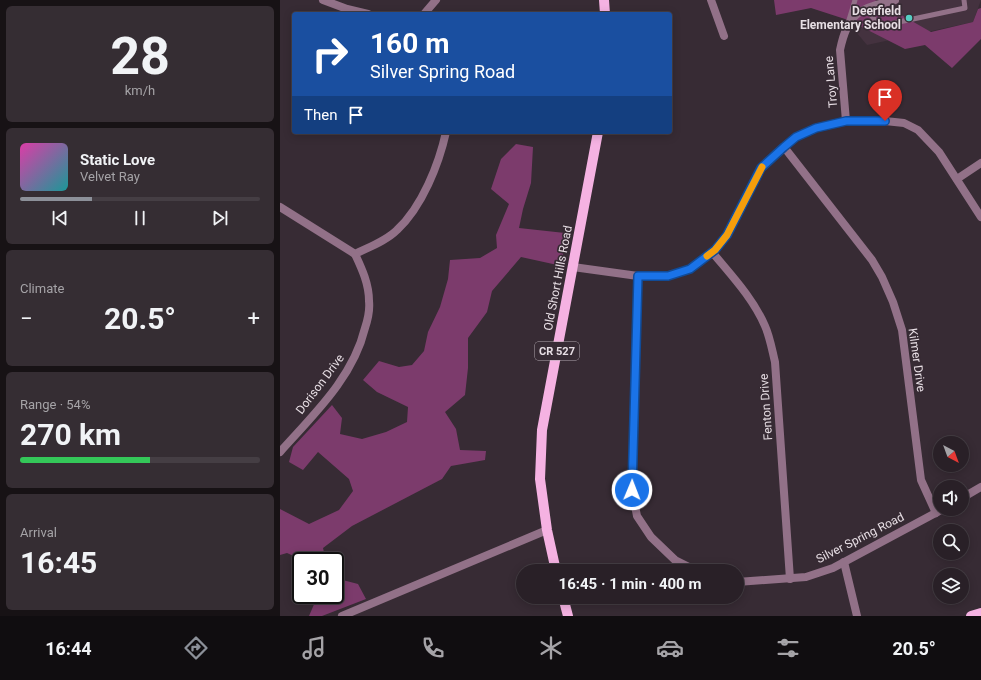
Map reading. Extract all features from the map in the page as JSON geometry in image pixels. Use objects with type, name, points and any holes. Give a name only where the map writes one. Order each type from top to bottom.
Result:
[{"type":"main road","points":[[604,0],[605,12]]},
{"type":"main road","name":"Old Short Hills Road","points":[[554,564],[547,530],[540,478],[542,430],[598,134]]},
{"type":"main road","points":[[565,604],[568,616]]},
{"type":"main road","points":[[971,616],[981,613]]},
{"type":"street","points":[[323,0],[360,12]]},
{"type":"street","points":[[426,12],[436,0]]},
{"type":"street","points":[[711,0],[724,36]]},
{"type":"street","name":"Troy Lane","points":[[846,121],[840,50],[842,39],[849,22],[855,14],[895,0]]},
{"type":"street","points":[[573,267],[638,276],[668,276],[690,269],[712,252],[727,235],[761,168],[796,137],[816,128],[846,121],[885,121],[904,123],[918,130],[939,152],[981,217]]},
{"type":"street","points":[[281,210],[355,254],[381,241],[396,231],[408,218],[435,168],[446,134]]},
{"type":"street","name":"Kilmer Drive","points":[[784,147],[872,260],[882,277],[893,302],[902,330],[921,480],[933,500]]},
{"type":"street","points":[[957,180],[981,163]]},
{"type":"street","name":"Fenton Drive","points":[[712,252],[748,295],[765,325],[771,342],[775,362],[790,579]]},
{"type":"street","name":"Dorison Drive","points":[[280,452],[326,400],[340,381],[355,358],[363,337],[370,302],[366,279],[355,254]]},
{"type":"street","points":[[638,276],[632,490],[637,516],[651,537],[675,560],[683,564]]},
{"type":"street","points":[[969,494],[981,487]]},
{"type":"street","name":"Silver Spring Road","points":[[744,582],[806,577],[833,568],[933,515]]},
{"type":"street","points":[[342,616],[547,530]]},
{"type":"street","points":[[844,562],[857,616]]},
{"type":"lane","points":[[849,22],[854,0]]},
{"type":"lane","points":[[866,9],[880,26],[965,8],[964,0]]},
{"type":"shaded area","points":[[774,0],[875,0],[931,32],[973,22],[978,9],[981,8],[981,39],[952,68],[925,45],[905,49],[848,20],[811,8],[776,15]]},
{"type":"shaded area","name":"Deerfield Elementary School","points":[[844,0],[981,0],[973,22],[867,45],[841,14]]},
{"type":"shaded area","points":[[516,144],[533,147],[531,183],[519,228],[565,233],[562,266],[521,257],[492,291],[487,312],[468,338],[468,368],[465,395],[445,412],[456,429],[460,450],[486,451],[485,460],[451,466],[442,479],[352,526],[323,548],[324,552],[292,552],[292,555],[287,553],[280,555],[280,509],[309,524],[339,510],[353,491],[349,479],[318,452],[303,470],[289,462],[293,447],[332,405],[342,418],[340,434],[362,439],[386,432],[407,422],[408,407],[377,392],[363,380],[379,361],[399,367],[412,365],[424,351],[428,332],[440,307],[448,279],[450,260],[480,258],[497,248],[496,235],[509,204],[491,189],[501,159]]},
{"type":"shaded area","points":[[344,580],[358,584],[366,599],[322,616],[309,616],[314,604],[344,604]]},
{"type":"slow traffic","points":[[707,256],[715,250],[727,235],[762,167]]},
{"type":"place","name":"Deerfield Elementary School","points":[[909,18]]},
{"type":"route","points":[[632,490],[638,276],[668,276],[690,269],[715,250],[727,235],[761,168],[796,137],[816,128],[846,121],[885,121]]}]
